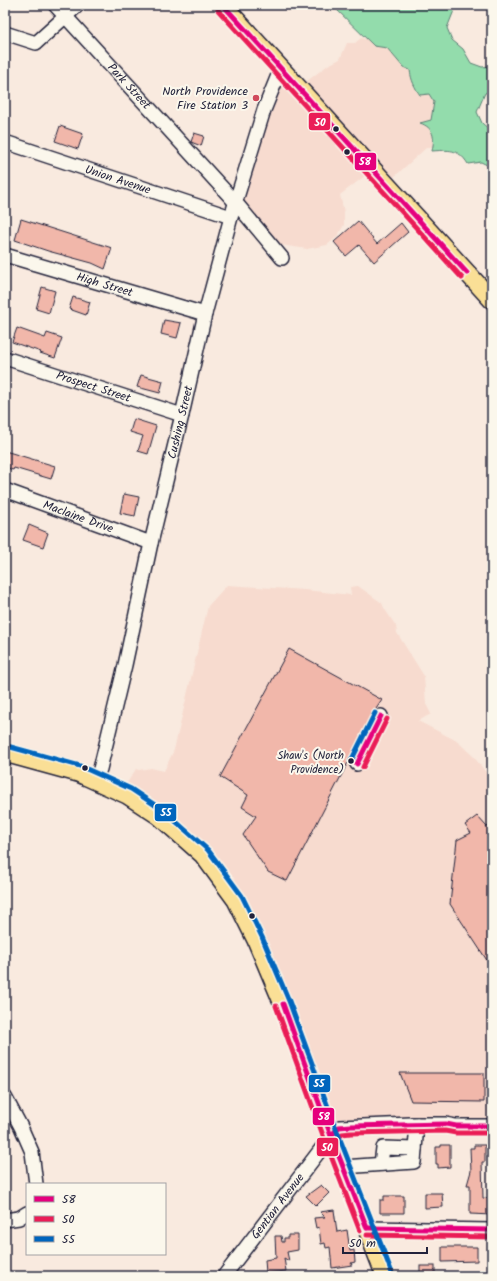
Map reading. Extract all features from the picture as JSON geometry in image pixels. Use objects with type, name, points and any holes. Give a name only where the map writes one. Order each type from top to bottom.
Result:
[{"type":"main road","points":[[223,5],[492,300]]},
{"type":"main road","points":[[5,753],[78,773],[127,795],[154,812],[203,855],[236,900],[256,940],[283,1004],[331,1136],[385,1276]]},
{"type":"street","name":"Park Street","points":[[55,5],[236,203],[282,258]]},
{"type":"street","points":[[5,33],[36,43],[78,5]]},
{"type":"street","name":"Cushing Street","points":[[95,781],[100,769],[125,665],[151,543],[205,314],[231,217],[264,110],[281,68]]},
{"type":"street","name":"Union Avenue","points":[[5,142],[231,217]]},
{"type":"street","name":"High Street","points":[[5,255],[205,314]]},
{"type":"street","name":"Prospect Street","points":[[5,358],[182,415]]},
{"type":"street","name":"Maclaine Drive","points":[[5,490],[151,543]]},
{"type":"street","points":[[357,764],[381,716]]},
{"type":"street","points":[[5,1097],[32,1152],[36,1183]]},
{"type":"street","points":[[343,1167],[414,1162],[417,1124]]},
{"type":"street","points":[[331,1136],[340,1127],[417,1124],[492,1126]]},
{"type":"street","name":"Gentian Avenue","points":[[224,1276],[331,1136]]},
{"type":"street","points":[[5,1220],[19,1218],[26,1214]]},
{"type":"street","points":[[367,1228],[492,1230]]},
{"type":"shaded area","points":[[361,38],[367,39],[374,46],[387,48],[403,67],[411,71],[414,87],[429,94],[434,102],[431,120],[420,123],[428,126],[433,134],[433,147],[426,148],[384,186],[370,172],[340,195],[344,212],[344,225],[336,238],[327,245],[307,249],[268,243],[233,211],[280,72],[298,88],[328,65],[340,59],[347,43],[355,43]]},
{"type":"shaded area","points":[[227,585],[305,590],[351,595],[350,587],[358,586],[382,603],[396,626],[397,633],[424,676],[426,704],[431,714],[418,721],[457,741],[473,756],[489,776],[492,789],[492,1124],[328,1126],[247,930],[195,856],[123,789],[136,769],[151,768],[164,771],[174,750],[208,606]]},
{"type":"green space","points":[[332,5],[458,5],[455,8],[447,28],[452,40],[463,49],[471,63],[482,67],[492,66],[492,91],[485,93],[477,112],[482,123],[492,132],[492,173],[489,166],[481,162],[468,164],[461,155],[453,151],[432,151],[433,137],[431,130],[420,123],[431,120],[434,102],[429,94],[420,95],[416,90],[410,70],[403,67],[387,48],[374,46]]},
{"type":"building","points":[[60,126],[83,134],[78,149],[55,141]]},
{"type":"building","points":[[194,133],[204,136],[201,146],[191,142]]},
{"type":"building","points":[[21,219],[112,248],[105,269],[92,263],[15,240]]},
{"type":"building","points":[[358,221],[377,244],[401,223],[408,232],[374,262],[359,245],[346,256],[334,242]]},
{"type":"building","points":[[42,287],[55,291],[49,313],[36,309]]},
{"type":"building","points":[[73,297],[90,302],[86,315],[69,309]]},
{"type":"building","points":[[164,320],[181,323],[177,338],[161,334]]},
{"type":"building","points":[[17,328],[45,338],[47,333],[62,338],[55,358],[12,342]]},
{"type":"building","points":[[141,375],[163,381],[160,393],[137,387]]},
{"type":"building","points":[[134,419],[156,426],[148,454],[138,451],[143,436],[130,432]]},
{"type":"building","points":[[5,451],[55,466],[51,479],[14,468],[13,470],[5,467]]},
{"type":"building","points":[[124,494],[139,497],[135,516],[120,513]]},
{"type":"building","points":[[29,525],[48,533],[43,547],[23,540]]},
{"type":"building","points":[[289,649],[382,700],[374,712],[287,881],[268,872],[243,835],[256,816],[242,807],[248,795],[220,777]]},
{"type":"building","points":[[477,816],[487,827],[492,824],[492,968],[450,904],[457,840],[471,833],[465,825]]},
{"type":"building","points":[[400,1073],[484,1073],[484,1102],[411,1101]]},
{"type":"building","points":[[441,1145],[450,1145],[450,1167],[438,1168],[438,1164],[436,1164],[436,1147],[441,1147]]},
{"type":"building","points":[[474,1145],[485,1145],[485,1162],[482,1162],[483,1198],[492,1199],[492,1215],[470,1214],[470,1185],[467,1185],[471,1171],[470,1148],[474,1148]]},
{"type":"building","points":[[321,1185],[329,1193],[316,1206],[306,1196]]},
{"type":"building","points":[[425,1193],[442,1193],[443,1207],[425,1208]]},
{"type":"building","points":[[384,1196],[404,1196],[404,1213],[380,1213],[380,1200],[384,1200]]},
{"type":"building","points":[[334,1210],[337,1232],[347,1230],[350,1251],[354,1250],[355,1262],[351,1263],[352,1265],[332,1268],[330,1247],[326,1248],[325,1243],[321,1244],[319,1227],[316,1228],[314,1218],[325,1217],[320,1212]]},
{"type":"building","points":[[288,1235],[298,1235],[298,1250],[287,1252],[289,1261],[284,1258],[286,1271],[266,1273],[265,1260],[276,1258],[275,1236],[281,1236],[282,1242],[284,1242],[284,1238],[288,1238]]},
{"type":"building","points":[[442,1247],[477,1247],[477,1261],[442,1262]]},
{"type":"building","points":[[420,1266],[435,1266],[435,1276],[420,1276]]},
{"type":"transit line","name":"58","points":[[223,5],[467,273]]},
{"type":"transit line","name":"50","points":[[218,10],[462,278]]},
{"type":"transit line","name":"55","points":[[351,761],[375,713]]},
{"type":"transit line","name":"58","points":[[357,764],[381,716]]},
{"type":"transit line","name":"50","points":[[363,767],[387,719]]},
{"type":"transit line","name":"55","points":[[7,746],[80,766],[131,789],[164,811],[208,850],[242,896],[262,937],[289,1001],[338,1134],[392,1273]]},
{"type":"transit line","name":"58","points":[[283,1004],[331,1136],[367,1228]]},
{"type":"transit line","name":"50","points":[[276,1006],[360,1231]]},
{"type":"transit line","name":"58","points":[[331,1136],[339,1127],[351,1126],[446,1124],[456,1126],[492,1126]]},
{"type":"transit line","name":"50","points":[[336,1141],[342,1134],[351,1133],[445,1131],[456,1133],[492,1133]]},
{"type":"transit line","name":"58","points":[[367,1228],[492,1230]]},
{"type":"transit line","name":"50","points":[[367,1235],[492,1237]]},
{"type":"place","name":"North Providence Fire Station 3","points":[[256,98]]},
{"type":"place","name":"Shaw's (North Providence)","points":[[351,761]]}]
